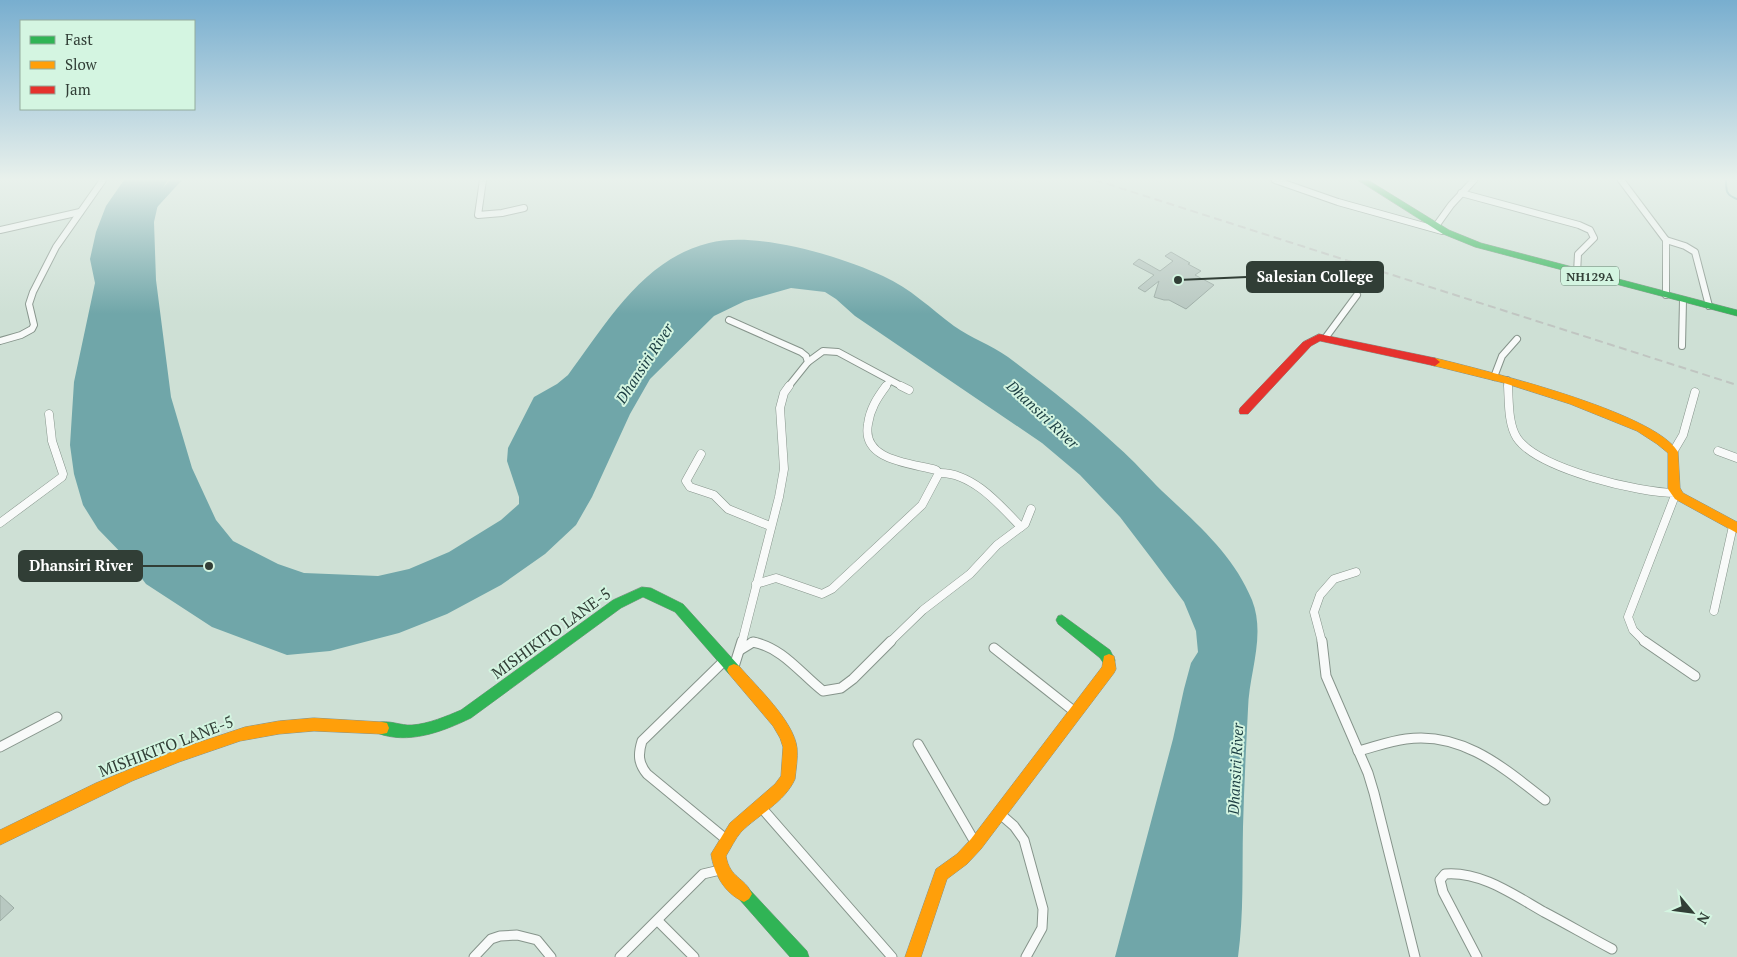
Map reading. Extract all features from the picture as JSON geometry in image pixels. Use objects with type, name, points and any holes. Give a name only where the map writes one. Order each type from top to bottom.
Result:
[{"type":"main road","name":"NH129A","points":[[1434,225],[1478,245],[1737,314]]},
{"type":"main road","points":[[1244,411],[1307,344],[1319,337],[1326,337],[1494,376],[1556,393],[1642,429],[1673,452],[1673,482],[1676,493],[1682,499],[1735,527]]},
{"type":"main road","name":"MISHIKITO LANE-5","points":[[0,838],[116,781],[181,754],[245,733],[338,724],[412,732],[451,721],[466,714],[617,604],[642,592],[653,594],[678,608],[725,660]]},
{"type":"main road","points":[[913,957],[941,874],[962,859],[976,844],[1075,712],[1107,673],[1110,664],[1105,654],[1062,620]]},
{"type":"main road","points":[[725,660],[778,722],[790,746],[788,779],[780,789],[735,828],[726,840],[718,854],[720,870],[725,878],[753,904],[801,957]]},
{"type":"street","points":[[0,230],[24,225]]},
{"type":"street","points":[[0,340],[21,335],[34,325],[29,304],[33,292],[56,247],[71,225]]},
{"type":"street","points":[[1425,225],[1441,229],[1443,225]]},
{"type":"street","points":[[1578,225],[1590,230],[1594,238],[1578,254],[1578,273]]},
{"type":"street","points":[[1654,225],[1667,244],[1666,295]]},
{"type":"street","points":[[1666,240],[1685,246],[1695,252],[1709,306]]},
{"type":"street","points":[[1326,337],[1357,294]]},
{"type":"street","points":[[1682,346],[1683,300]]},
{"type":"street","points":[[730,320],[801,352],[806,356],[808,362]]},
{"type":"street","points":[[1494,376],[1502,356],[1517,339]]},
{"type":"street","points":[[733,670],[740,650],[770,526],[779,497],[784,469],[780,408],[784,393],[808,362],[820,353],[838,351],[909,390]]},
{"type":"street","points":[[1507,380],[1514,435],[1518,441],[1534,454],[1629,488],[1661,494],[1676,493],[1628,617],[1629,625],[1638,636],[1695,676]]},
{"type":"street","points":[[890,381],[871,406],[866,436],[868,443],[880,453],[899,460],[929,467],[939,473],[950,472],[982,490],[1021,528]]},
{"type":"street","points":[[1673,452],[1683,435],[1695,392]]},
{"type":"street","points":[[0,523],[62,477],[52,441],[49,414]]},
{"type":"street","points":[[1718,451],[1737,458]]},
{"type":"street","points":[[701,454],[686,481],[690,487],[714,495],[728,510],[770,526]]},
{"type":"street","points":[[756,584],[776,578],[822,594],[832,589],[922,505],[939,473]]},
{"type":"street","points":[[740,650],[753,642],[766,644],[781,654],[823,691],[841,688],[923,610],[970,574],[997,545],[1021,528],[1032,509]]},
{"type":"street","points":[[1714,611],[1735,527]]},
{"type":"street","points":[[1356,572],[1334,579],[1320,595],[1314,612],[1321,635],[1326,676],[1374,793],[1415,957]]},
{"type":"street","points":[[994,648],[1075,712]]},
{"type":"street","points":[[725,660],[642,741],[638,758],[640,766],[647,774],[726,840]]},
{"type":"street","points":[[0,747],[57,717]]},
{"type":"street","points":[[1358,751],[1407,739],[1444,738],[1456,741],[1492,759],[1546,800]]},
{"type":"street","points":[[918,744],[976,844]]},
{"type":"street","points":[[760,806],[892,957]]},
{"type":"street","points":[[999,813],[1014,826],[1024,840],[1042,904],[1042,928],[1026,957]]},
{"type":"street","points":[[620,957],[704,874],[720,870]]},
{"type":"street","points":[[1477,957],[1443,892],[1440,880],[1445,874],[1458,873],[1481,879],[1612,949]]},
{"type":"street","points":[[658,921],[694,957]]},
{"type":"street","points":[[474,957],[491,939],[500,936],[516,935],[538,940],[551,957]]},
{"type":"water","name":"Dhansiri River","points":[[99,225],[154,225],[156,280],[171,397],[192,468],[216,520],[233,541],[278,564],[304,573],[378,576],[409,569],[449,552],[501,520],[519,504],[519,497],[507,461],[508,448],[534,397],[557,384],[568,375],[612,315],[645,278],[664,263],[686,251],[709,243],[728,240],[774,243],[822,254],[865,268],[902,286],[954,326],[1008,357],[1064,400],[1105,435],[1201,528],[1235,568],[1244,583],[1256,614],[1257,641],[1248,709],[1243,812],[1242,908],[1238,957],[1115,957],[1173,739],[1191,663],[1198,652],[1196,631],[1184,602],[1120,517],[1080,475],[1042,443],[855,316],[825,292],[791,288],[745,301],[714,316],[650,379],[630,414],[592,497],[576,525],[545,554],[501,585],[447,614],[399,633],[330,651],[287,655],[212,627],[146,584],[128,560],[98,529],[83,505],[74,474],[70,445],[74,382],[95,283],[90,259]]},
{"type":"building","points":[[1171,252],[1201,271],[1195,275],[1214,285],[1186,309],[1169,300],[1154,297],[1159,281],[1145,292],[1138,288],[1154,275],[1133,264],[1139,259],[1160,271],[1173,261],[1165,256]]},
{"type":"building","points":[[0,895],[14,908],[0,921]]},
{"type":"railway","points":[[1235,225],[1737,385]]},
{"type":"traffic: fast","points":[[1434,225],[1446,232],[1478,245],[1737,313]]},
{"type":"traffic: fast","points":[[382,728],[412,732],[451,721],[466,714],[617,604],[642,592],[647,592],[679,608],[734,670]]},
{"type":"traffic: fast","points":[[1062,620],[1105,654],[1109,660]]},
{"type":"traffic: fast","points":[[744,894],[801,957]]},
{"type":"traffic: slow","points":[[1435,362],[1481,373],[1551,394],[1596,410],[1648,432],[1673,452],[1674,489],[1679,496],[1737,528]]},
{"type":"traffic: slow","points":[[913,957],[941,874],[962,859],[976,844],[1109,669],[1109,660]]},
{"type":"traffic: slow","points":[[734,670],[778,722],[786,735],[790,747],[788,779],[780,789],[735,828],[718,854],[723,873],[744,894]]},
{"type":"traffic: slow","points":[[0,838],[152,765],[240,734],[279,727],[314,725],[382,728]]},
{"type":"traffic: jam","points":[[1244,411],[1307,344],[1319,337],[1435,362]]},
{"type":"place","name":"Salesian College","points":[[1178,280]]},
{"type":"place","name":"Dhansiri River","points":[[209,566]]}]
